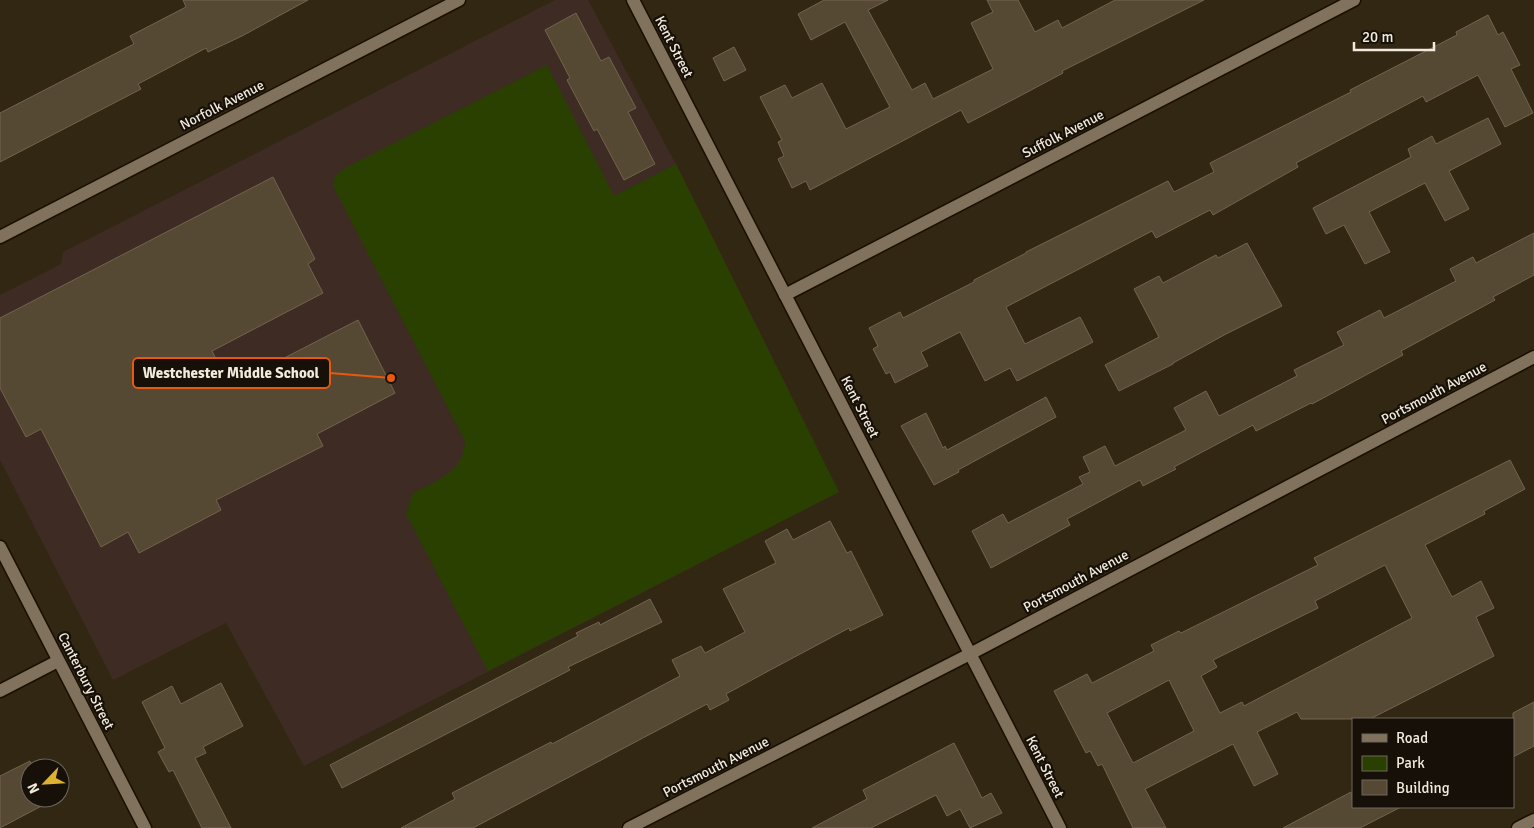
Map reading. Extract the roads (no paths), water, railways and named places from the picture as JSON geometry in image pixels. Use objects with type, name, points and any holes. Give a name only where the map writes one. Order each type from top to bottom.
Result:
[{"type":"street","name":"Norfolk Avenue","points":[[0,237],[459,0]]},
{"type":"street","name":"Kent Street","points":[[633,0],[1060,828]]},
{"type":"street","name":"Suffolk Avenue","points":[[785,295],[1354,0]]},
{"type":"street","name":"Portsmouth Avenue","points":[[630,828],[970,654],[1534,357]]},
{"type":"street","name":"Canterbury Street","points":[[0,548],[145,828]]},
{"type":"street","points":[[0,691],[58,661]]},
{"type":"street","points":[[1518,828],[1534,820]]},
{"type":"place","name":"Westchester Middle School","points":[[391,378]]}]
